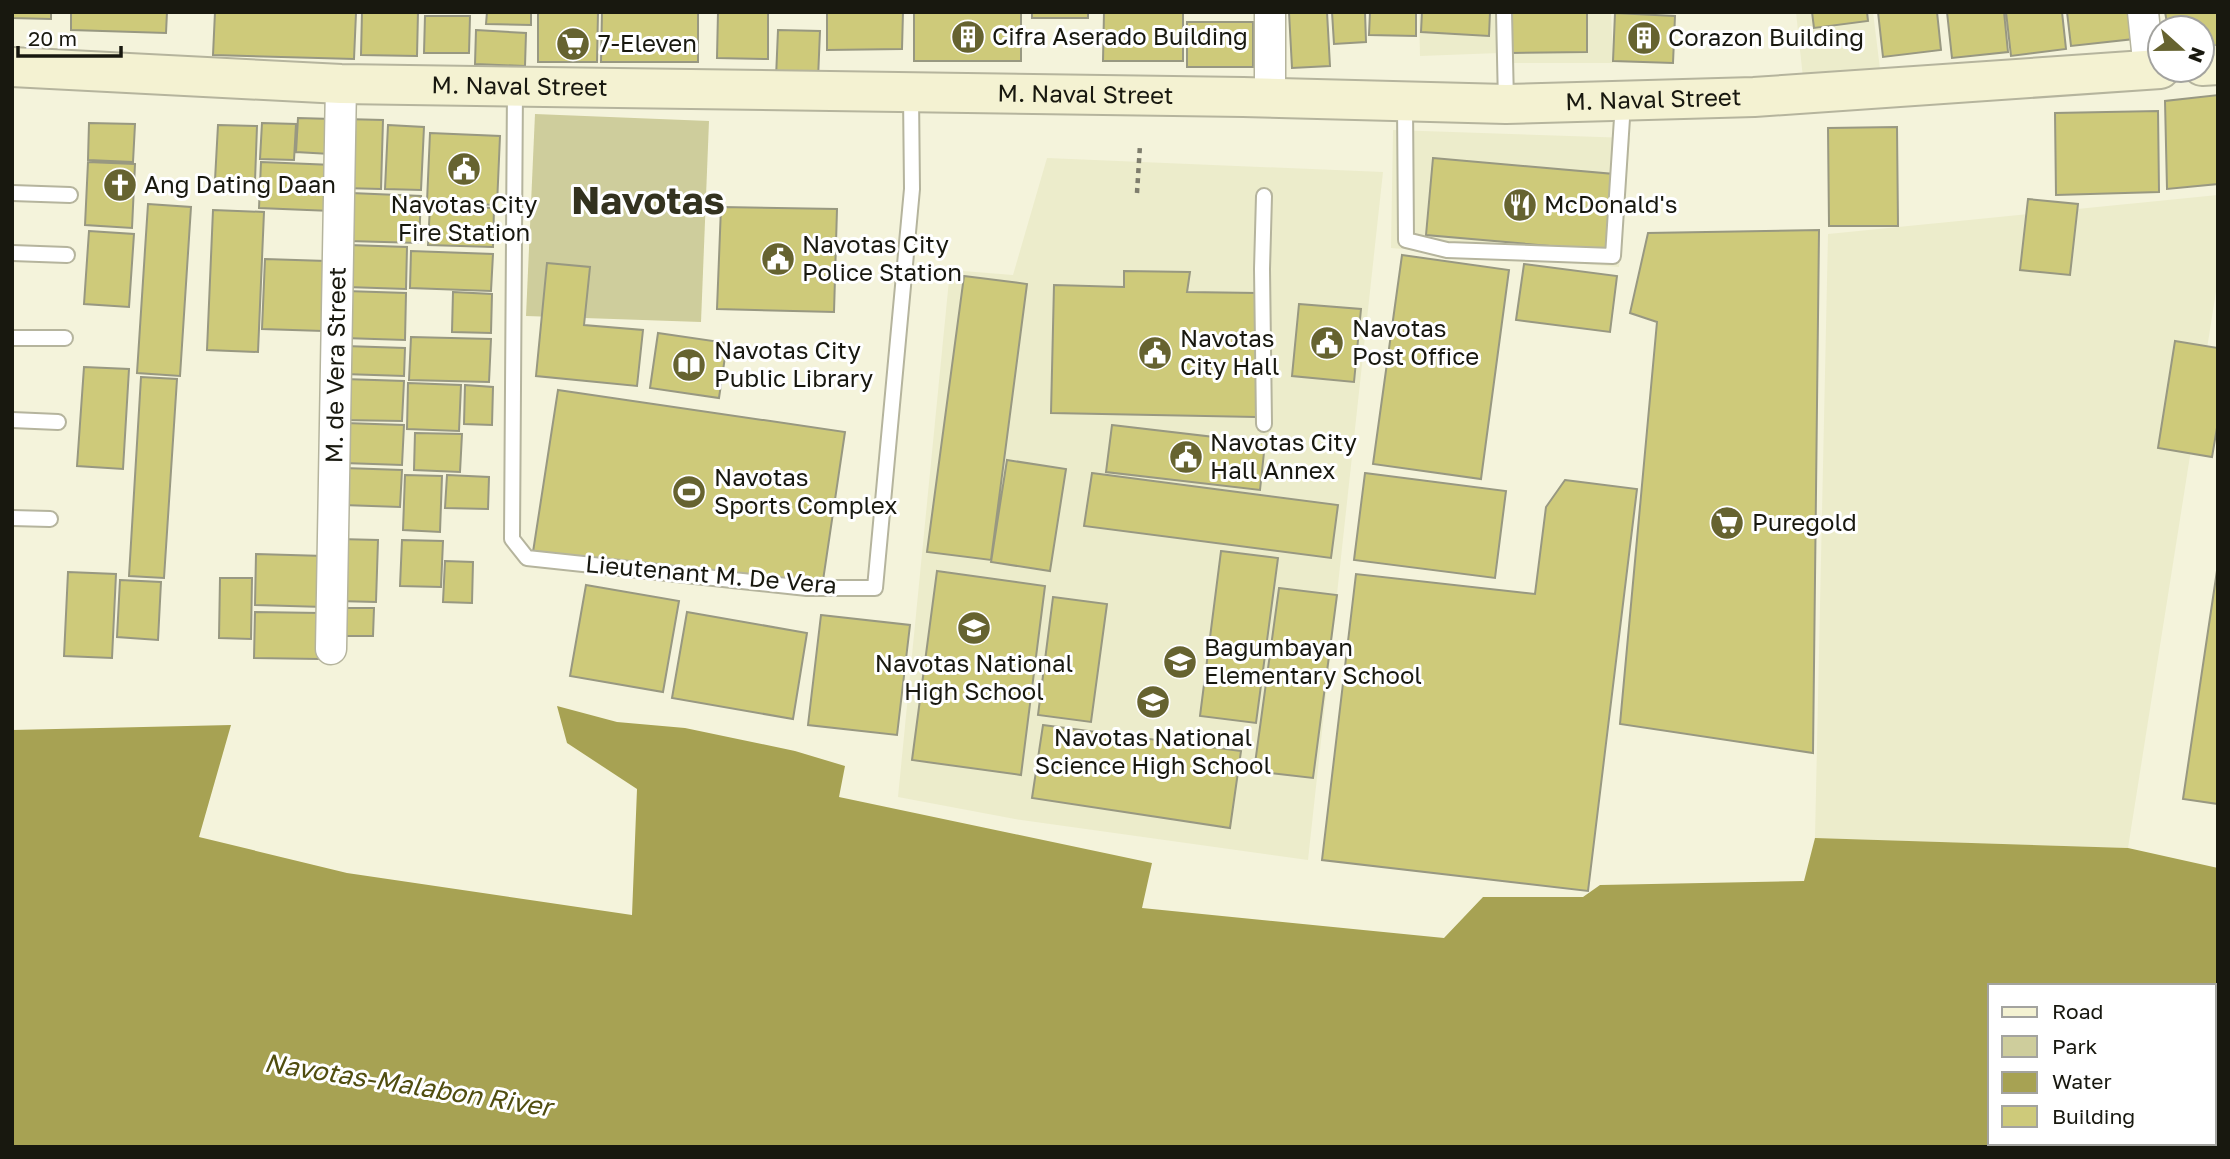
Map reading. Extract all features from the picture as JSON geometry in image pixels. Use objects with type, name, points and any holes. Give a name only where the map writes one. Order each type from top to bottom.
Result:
[{"type":"main road","name":"M. Naval Street","points":[[12,67],[341,84],[1506,104],[1754,97],[2146,70]]},
{"type":"street","points":[[1270,12],[1270,98]]},
{"type":"street","name":"M. de Vera Street","points":[[331,649],[341,84]]},
{"type":"lane","points":[[1504,12],[1506,104]]},
{"type":"lane","name":"Lieutenant M. De Vera","points":[[515,86],[512,539],[527,558],[807,587],[875,588],[912,188],[911,92]]},
{"type":"lane","points":[[1405,103],[1406,240],[1447,250],[1613,256],[1623,101]]},
{"type":"lane","points":[[12,193],[70,195]]},
{"type":"lane","points":[[1264,196],[1264,425]]},
{"type":"lane","points":[[12,253],[67,254]]},
{"type":"lane","points":[[12,338],[65,338]]},
{"type":"lane","points":[[12,420],[58,422]]},
{"type":"lane","points":[[12,518],[50,519]]},
{"type":"path","points":[[1137,193],[1140,145]]},
{"type":"shaded area","points":[[1419,12],[1498,12],[1500,53],[1420,56]]},
{"type":"shaded area","points":[[1504,12],[1611,12],[1613,63],[1503,63]]},
{"type":"shaded area","points":[[1796,12],[1873,12],[1880,69],[1803,78]]},
{"type":"shaded area","points":[[1393,130],[1630,138],[1619,267],[1391,248]]},
{"type":"shaded area","points":[[1047,158],[1383,172],[1308,860],[1015,819],[898,797],[950,270],[1013,275]]},
{"type":"shaded area","points":[[2218,195],[2218,279],[2128,848],[1815,838],[1828,234]]},
{"type":"green space","points":[[535,114],[709,121],[701,322],[526,316]]},
{"type":"water","name":"Navotas-Malabon River","points":[[557,706],[617,722],[685,728],[795,751],[845,766],[839,797],[1152,863],[1142,908],[1444,938],[1483,897],[1583,897],[1600,885],[1804,881],[1815,838],[2128,848],[2218,868],[2218,1147],[12,1147],[12,730],[231,725],[199,837],[347,873],[632,915],[637,789],[567,743]]},
{"type":"building","points":[[12,12],[51,12],[51,19],[12,18]]},
{"type":"building","points":[[71,12],[167,12],[166,33],[71,30]]},
{"type":"building","points":[[215,12],[356,13],[354,59],[213,55]]},
{"type":"building","points":[[362,12],[418,12],[417,56],[361,55]]},
{"type":"building","points":[[487,12],[531,12],[531,25],[486,24]]},
{"type":"building","points":[[538,12],[598,12],[597,62],[538,62]]},
{"type":"building","points":[[602,12],[698,12],[698,62],[601,62]]},
{"type":"building","points":[[718,12],[768,12],[768,59],[717,58]]},
{"type":"building","points":[[827,12],[903,12],[902,49],[827,50]]},
{"type":"building","name":"Cifra Aserado Building","points":[[914,12],[1021,12],[1021,61],[914,61]]},
{"type":"building","points":[[1032,12],[1088,12],[1088,18],[1032,18]]},
{"type":"building","points":[[1104,12],[1183,12],[1183,61],[1103,61]]},
{"type":"building","points":[[1289,12],[1327,12],[1330,66],[1292,68]]},
{"type":"building","points":[[1332,12],[1365,12],[1366,42],[1334,44]]},
{"type":"building","points":[[1370,12],[1416,12],[1416,36],[1369,35]]},
{"type":"building","points":[[1422,12],[1490,12],[1489,36],[1421,32]]},
{"type":"building","points":[[1511,12],[1587,12],[1587,52],[1511,53]]},
{"type":"building","points":[[1812,12],[1867,12],[1868,21],[1814,28]]},
{"type":"building","points":[[1878,12],[1937,12],[1941,50],[1883,57]]},
{"type":"building","points":[[1947,12],[2004,12],[2008,52],[1952,58]]},
{"type":"building","points":[[2006,12],[2062,12],[2066,49],[2011,56]]},
{"type":"building","points":[[2067,12],[2131,12],[2134,39],[2071,46]]},
{"type":"building","points":[[2218,12],[2218,51],[2216,14],[2165,14]]},
{"type":"building","name":"Corazon Building","points":[[1615,13],[1675,16],[1673,63],[1613,61]]},
{"type":"building","points":[[425,16],[470,16],[469,53],[424,53]]},
{"type":"building","points":[[1187,22],[1253,22],[1253,67],[1187,67]]},
{"type":"building","points":[[476,30],[526,33],[525,66],[475,64]]},
{"type":"building","points":[[778,30],[820,31],[818,79],[776,78]]},
{"type":"building","points":[[2218,95],[2218,184],[2167,189],[2165,101]]},
{"type":"building","points":[[2158,111],[2159,192],[2056,195],[2055,113]]},
{"type":"building","points":[[298,118],[332,119],[330,154],[296,152]]},
{"type":"building","points":[[345,119],[383,120],[381,189],[342,188]]},
{"type":"building","points":[[89,123],[135,124],[133,162],[88,160]]},
{"type":"building","points":[[262,123],[296,124],[294,160],[260,159]]},
{"type":"building","points":[[218,125],[257,126],[255,181],[215,180]]},
{"type":"building","points":[[388,125],[424,127],[421,190],[385,189]]},
{"type":"building","points":[[1897,127],[1898,226],[1829,226],[1828,128]]},
{"type":"building","name":"Navotas City Fire Station","points":[[430,133],[500,136],[497,205],[427,202]]},
{"type":"building","name":"McDonald's","points":[[1433,158],[1614,174],[1607,251],[1426,235]]},
{"type":"building","points":[[88,162],[135,164],[132,228],[85,225]]},
{"type":"building","points":[[261,162],[333,165],[331,211],[259,208]]},
{"type":"building","points":[[351,193],[421,196],[419,243],[349,241]]},
{"type":"building","points":[[2028,199],[2078,204],[2070,275],[2020,270]]},
{"type":"building","points":[[148,204],[191,207],[180,376],[137,373]]},
{"type":"building","points":[[430,206],[494,208],[493,247],[428,245]]},
{"type":"building","name":"Navotas City Police Station","points":[[721,207],[837,209],[834,312],[717,309]]},
{"type":"building","points":[[213,210],[264,212],[258,352],[207,350]]},
{"type":"building","name":"Puregold","points":[[1819,230],[1813,753],[1620,724],[1657,322],[1630,313],[1648,233]]},
{"type":"building","points":[[89,231],[134,234],[129,307],[84,304]]},
{"type":"building","points":[[349,245],[407,247],[406,289],[347,287]]},
{"type":"building","points":[[411,251],[493,254],[491,291],[410,288]]},
{"type":"building","points":[[1402,255],[1509,270],[1481,479],[1373,464]]},
{"type":"building","points":[[265,259],[326,261],[323,331],[262,329]]},
{"type":"building","points":[[547,263],[590,267],[584,325],[643,330],[637,386],[536,376]]},
{"type":"building","points":[[1524,264],[1617,276],[1610,332],[1516,320]]},
{"type":"building","name":"Navotas City Hall","points":[[1124,271],[1190,272],[1187,292],[1257,293],[1256,417],[1051,413],[1054,285],[1124,287]]},
{"type":"building","points":[[964,276],[1027,284],[991,560],[927,552]]},
{"type":"building","points":[[346,291],[406,293],[405,340],[344,338]]},
{"type":"building","points":[[453,292],[492,294],[491,333],[452,332]]},
{"type":"building","name":"Navotas Post Office","points":[[1299,304],[1361,309],[1354,382],[1292,376]]},
{"type":"building","name":"Navotas City Public Library","points":[[658,333],[727,343],[719,398],[650,388]]},
{"type":"building","points":[[411,337],[491,339],[489,382],[409,380]]},
{"type":"building","points":[[2175,341],[2218,348],[2218,422],[2212,457],[2158,448]]},
{"type":"building","points":[[345,346],[405,348],[404,376],[344,374]]},
{"type":"building","points":[[84,367],[129,369],[123,469],[77,466]]},
{"type":"building","points":[[141,377],[177,379],[164,578],[129,576]]},
{"type":"building","points":[[344,379],[404,381],[402,421],[342,420]]},
{"type":"building","points":[[408,383],[461,385],[459,431],[407,429]]},
{"type":"building","points":[[465,385],[493,387],[492,425],[464,424]]},
{"type":"building","name":"Navotas Sports Complex","points":[[558,390],[845,432],[821,594],[533,552]]},
{"type":"building","points":[[345,423],[404,425],[402,465],[344,463]]},
{"type":"building","name":"Navotas City Hall Annex","points":[[1112,425],[1265,443],[1260,490],[1106,472]]},
{"type":"building","points":[[415,433],[462,434],[460,472],[414,470]]},
{"type":"building","points":[[1007,460],[1066,469],[1050,571],[991,562]]},
{"type":"building","points":[[344,468],[402,470],[400,507],[343,505]]},
{"type":"building","points":[[1092,473],[1338,505],[1331,558],[1084,526]]},
{"type":"building","points":[[1365,473],[1506,491],[1495,578],[1354,560]]},
{"type":"building","points":[[405,475],[442,476],[440,532],[403,530]]},
{"type":"building","points":[[447,475],[489,477],[488,509],[445,508]]},
{"type":"building","points":[[1565,480],[1637,489],[1588,891],[1322,860],[1356,574],[1535,594],[1546,507]]},
{"type":"building","points":[[339,539],[378,540],[376,602],[337,601]]},
{"type":"building","points":[[402,540],[443,541],[441,587],[400,586]]},
{"type":"building","points":[[1221,551],[1278,558],[1256,723],[1200,716]]},
{"type":"building","points":[[256,554],[324,556],[324,607],[255,605]]},
{"type":"building","points":[[445,561],[473,562],[472,603],[443,602]]},
{"type":"building","points":[[2218,564],[2218,804],[2183,799]]},
{"type":"building","points":[[937,571],[1045,586],[1021,775],[912,760]]},
{"type":"building","points":[[68,572],[116,574],[112,658],[64,656]]},
{"type":"building","points":[[220,578],[252,578],[251,639],[219,638]]},
{"type":"building","points":[[120,580],[161,582],[158,640],[117,637]]},
{"type":"building","points":[[586,585],[679,601],[663,692],[570,676]]},
{"type":"building","points":[[1279,588],[1337,595],[1313,778],[1254,771]]},
{"type":"building","points":[[1053,597],[1107,604],[1091,722],[1038,715]]},
{"type":"building","points":[[340,608],[374,608],[373,636],[339,636]]},
{"type":"building","points":[[255,612],[320,613],[319,659],[254,658]]},
{"type":"building","points":[[687,612],[807,633],[793,719],[672,698]]},
{"type":"building","points":[[821,615],[910,625],[897,735],[808,725]]},
{"type":"building","points":[[1043,725],[1241,751],[1230,828],[1032,798]]},
{"type":"place","name":"Cifra Aserado Building","points":[[968,37]]},
{"type":"place","name":"Corazon Building","points":[[1644,38]]},
{"type":"place","name":"7-Eleven","points":[[573,44]]},
{"type":"place","name":"Navotas City Fire Station","points":[[464,169]]},
{"type":"place","name":"Ang Dating Daan","points":[[120,185]]},
{"type":"place","name":"McDonald's","points":[[1520,205]]},
{"type":"place","name":"Navotas City Police Station","points":[[778,259]]},
{"type":"place","name":"Navotas Post Office","points":[[1327,343]]},
{"type":"place","name":"Navotas City Hall","points":[[1155,353]]},
{"type":"place","name":"Navotas City Public Library","points":[[689,365]]},
{"type":"place","name":"Navotas City Hall Annex","points":[[1186,457]]},
{"type":"place","name":"Navotas Sports Complex","points":[[689,492]]},
{"type":"place","name":"Puregold","points":[[1727,523]]},
{"type":"place","name":"Navotas National High School","points":[[974,628]]},
{"type":"place","name":"Bagumbayan Elementary School","points":[[1180,662]]},
{"type":"place","name":"Navotas National Science High School","points":[[1153,702]]},
{"type":"district","name":"Navotas","points":[[648,201]]}]
